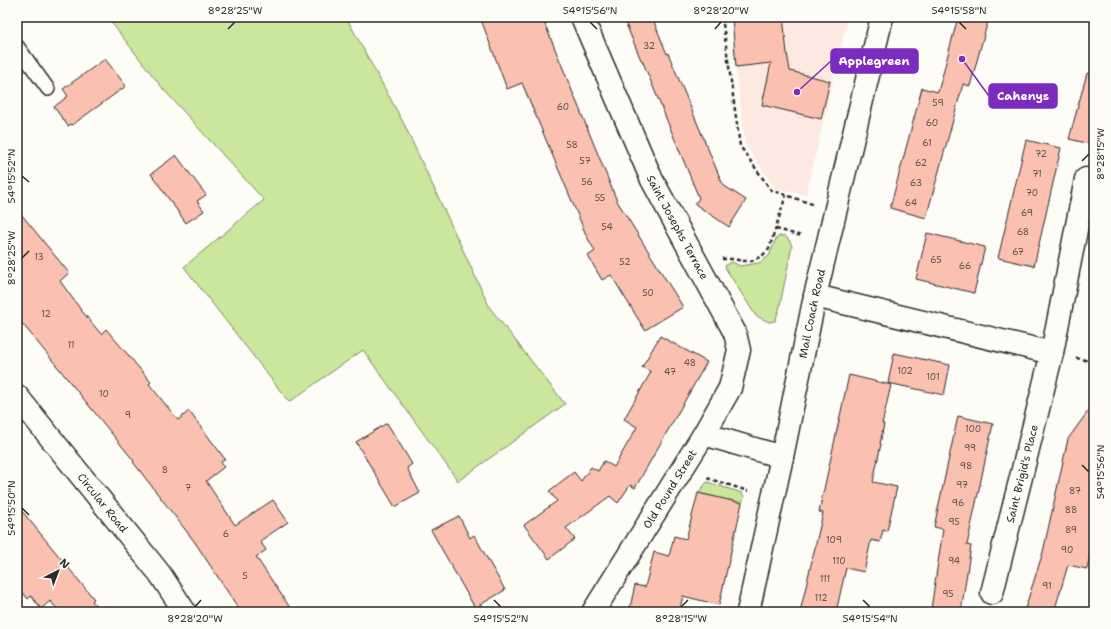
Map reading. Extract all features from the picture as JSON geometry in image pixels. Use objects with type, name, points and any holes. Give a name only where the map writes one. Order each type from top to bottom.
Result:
[{"type":"street","name":"Saint Josephs Terrace","points":[[582,17],[652,180],[735,333],[738,350],[730,388],[704,434]]},
{"type":"street","name":"Mail Coach Road","points":[[748,612],[815,296],[882,17]]},
{"type":"street","name":"Saint Brigid's Place","points":[[992,593],[1052,353],[1086,179]]},
{"type":"street","points":[[815,296],[1052,353]]},
{"type":"street","name":"Circular Road","points":[[17,396],[160,574],[185,612]]},
{"type":"street","points":[[704,434],[782,457]]},
{"type":"street","name":"Old Pound Street","points":[[593,612],[704,434]]},
{"type":"lane","points":[[17,46],[48,89]]},
{"type":"path","points":[[722,17],[740,146],[771,190],[805,203],[836,211]]},
{"type":"path","points":[[721,258],[752,261],[763,255],[768,249],[776,229],[786,195]]},
{"type":"path","points":[[776,229],[802,236]]},
{"type":"path","points":[[707,478],[748,491]]},
{"type":"shaded area","points":[[732,17],[848,17],[806,195],[775,188],[745,144]]},
{"type":"green space","points":[[107,17],[346,17],[404,124],[490,308],[565,404],[458,481],[363,350],[289,402],[184,267],[264,200],[164,90]]},
{"type":"green space","points":[[779,236],[785,236],[792,246],[779,310],[775,321],[769,322],[756,316],[725,266],[732,262],[740,266],[759,263],[769,256],[776,239]]},
{"type":"green space","points":[[707,482],[742,493],[744,497],[742,503],[698,493]]},
{"type":"building","points":[[480,17],[542,17],[617,201],[683,307],[645,330],[611,275],[602,280],[588,256],[595,251],[587,237],[522,83],[507,89]]},
{"type":"building","points":[[623,17],[652,17],[723,185],[746,200],[729,227],[695,204],[699,198]]},
{"type":"building","points":[[732,17],[783,17],[790,71],[830,81],[821,119],[762,105],[771,63],[736,67]]},
{"type":"building","points":[[958,17],[989,17],[970,86],[963,84],[926,218],[890,208],[922,88],[938,92]]},
{"type":"building","points":[[105,59],[126,86],[72,125],[71,124],[68,126],[54,107],[68,96],[63,89]]},
{"type":"building","points":[[1087,73],[1094,74],[1094,145],[1069,139]]},
{"type":"building","points":[[1026,140],[1061,148],[1034,266],[998,258]]},
{"type":"building","points":[[176,155],[206,195],[197,201],[204,211],[186,223],[151,174]]},
{"type":"building","points":[[17,209],[69,273],[60,281],[81,310],[101,334],[106,329],[151,382],[149,384],[178,420],[189,411],[225,459],[221,462],[224,467],[206,481],[235,525],[273,500],[288,522],[260,541],[266,550],[256,557],[293,612],[241,612],[194,541],[133,462],[134,461],[17,317]]},
{"type":"building","points":[[927,233],[985,247],[974,293],[916,279]]},
{"type":"building","points":[[660,336],[707,362],[635,488],[630,485],[618,503],[610,496],[566,528],[575,539],[549,559],[524,525],[557,501],[549,491],[574,472],[581,481],[591,467],[598,471],[604,461],[614,467],[637,427],[624,419],[651,372],[642,367]]},
{"type":"building","points":[[894,353],[950,365],[944,395],[888,383]]},
{"type":"building","points":[[849,375],[891,385],[882,424],[884,424],[881,444],[873,482],[897,487],[887,531],[883,530],[880,542],[871,540],[864,572],[846,568],[836,612],[800,612],[823,513],[819,512]]},
{"type":"building","points":[[1094,403],[1094,538],[1087,569],[1068,565],[1054,612],[1024,612],[1043,552],[1068,439]]},
{"type":"building","points":[[958,416],[993,424],[967,545],[971,546],[961,612],[952,612],[931,609],[943,529],[934,527]]},
{"type":"building","points":[[387,423],[412,464],[407,468],[420,493],[395,507],[356,442]]},
{"type":"building","points":[[698,493],[742,503],[719,605],[683,596],[679,612],[629,612],[635,585],[645,587],[654,552],[669,556],[674,536],[686,539]]},
{"type":"building","points":[[17,505],[94,599],[92,601],[102,612],[60,612],[50,601],[41,609],[31,596],[28,599],[17,586]]},
{"type":"building","points":[[459,516],[470,538],[474,535],[505,590],[475,608],[431,530]]},
{"type":"place","name":"Cahenys","points":[[962,59]]},
{"type":"place","name":"Applegreen","points":[[797,92]]}]
